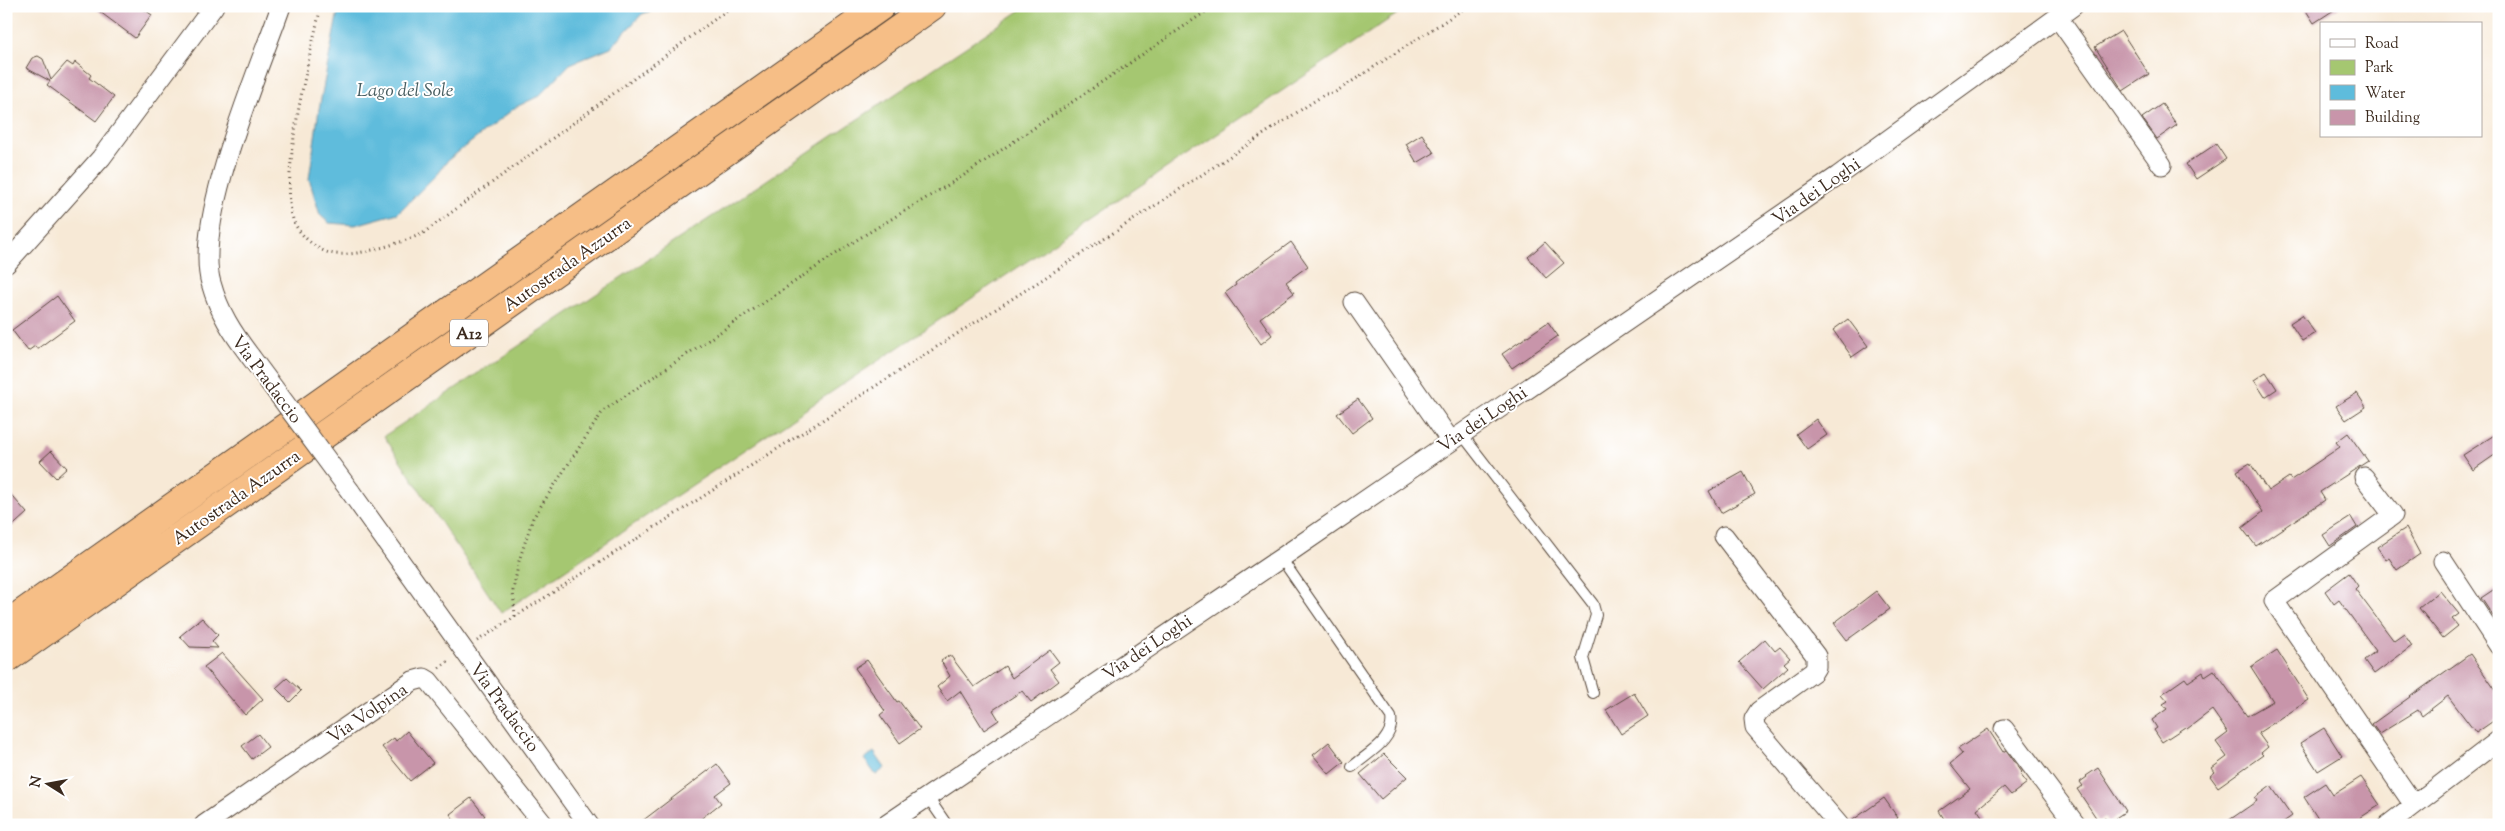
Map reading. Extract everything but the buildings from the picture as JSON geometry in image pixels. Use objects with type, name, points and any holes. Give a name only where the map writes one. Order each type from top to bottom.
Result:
[{"type":"highway","name":"Autostrada Azzurra","points":[[6,625],[880,6]]},
{"type":"highway","name":"Autostrada Azzurra","points":[[6,659],[932,6]]},
{"type":"street","points":[[6,264],[101,158],[214,6]]},
{"type":"street","name":"Via Pradaccio","points":[[281,6],[224,167],[208,239],[210,281],[227,325],[350,491],[589,825]]},
{"type":"street","name":"Via dei Loghi","points":[[886,825],[1281,558],[1455,436],[1838,176],[2073,6]]},
{"type":"street","points":[[2058,18],[2162,165]]},
{"type":"street","points":[[1354,302],[1455,436]]},
{"type":"street","points":[[2364,477],[2393,515],[2274,601],[2414,805]]},
{"type":"street","points":[[1724,536],[1816,656],[1816,667],[1813,672],[1759,711],[1754,719],[1755,727],[1838,825]]},
{"type":"street","points":[[2443,561],[2499,646]]},
{"type":"street","name":"Via Volpina","points":[[204,825],[414,681],[424,678],[429,681],[544,825]]},
{"type":"street","points":[[2004,729],[2076,825]]},
{"type":"street","points":[[2388,825],[2499,740]]},
{"type":"lane","points":[[1455,436],[1593,604],[1596,615],[1584,658],[1593,693]]},
{"type":"lane","points":[[1281,558],[1392,717],[1393,726],[1390,735],[1352,767]]},
{"type":"lane","points":[[927,796],[947,825]]},
{"type":"path","points":[[321,6],[292,148],[289,196],[295,224],[309,241],[330,253],[363,252],[422,234],[733,6]]},
{"type":"path","points":[[515,616],[513,590],[519,561],[534,518],[602,411],[858,239],[963,176],[1214,6]]},
{"type":"path","points":[[476,641],[1043,278],[1325,94],[1334,93],[1468,6]]},
{"type":"green space","points":[[1027,6],[1409,6],[501,613],[384,436]]},
{"type":"water","name":"Lago del Sole","points":[[339,6],[665,6],[642,14],[611,47],[570,64],[539,96],[516,107],[448,160],[436,175],[398,213],[355,225],[329,223],[320,215],[309,179],[319,109]]},
{"type":"water","points":[[874,752],[885,768],[876,775],[864,759]]}]
